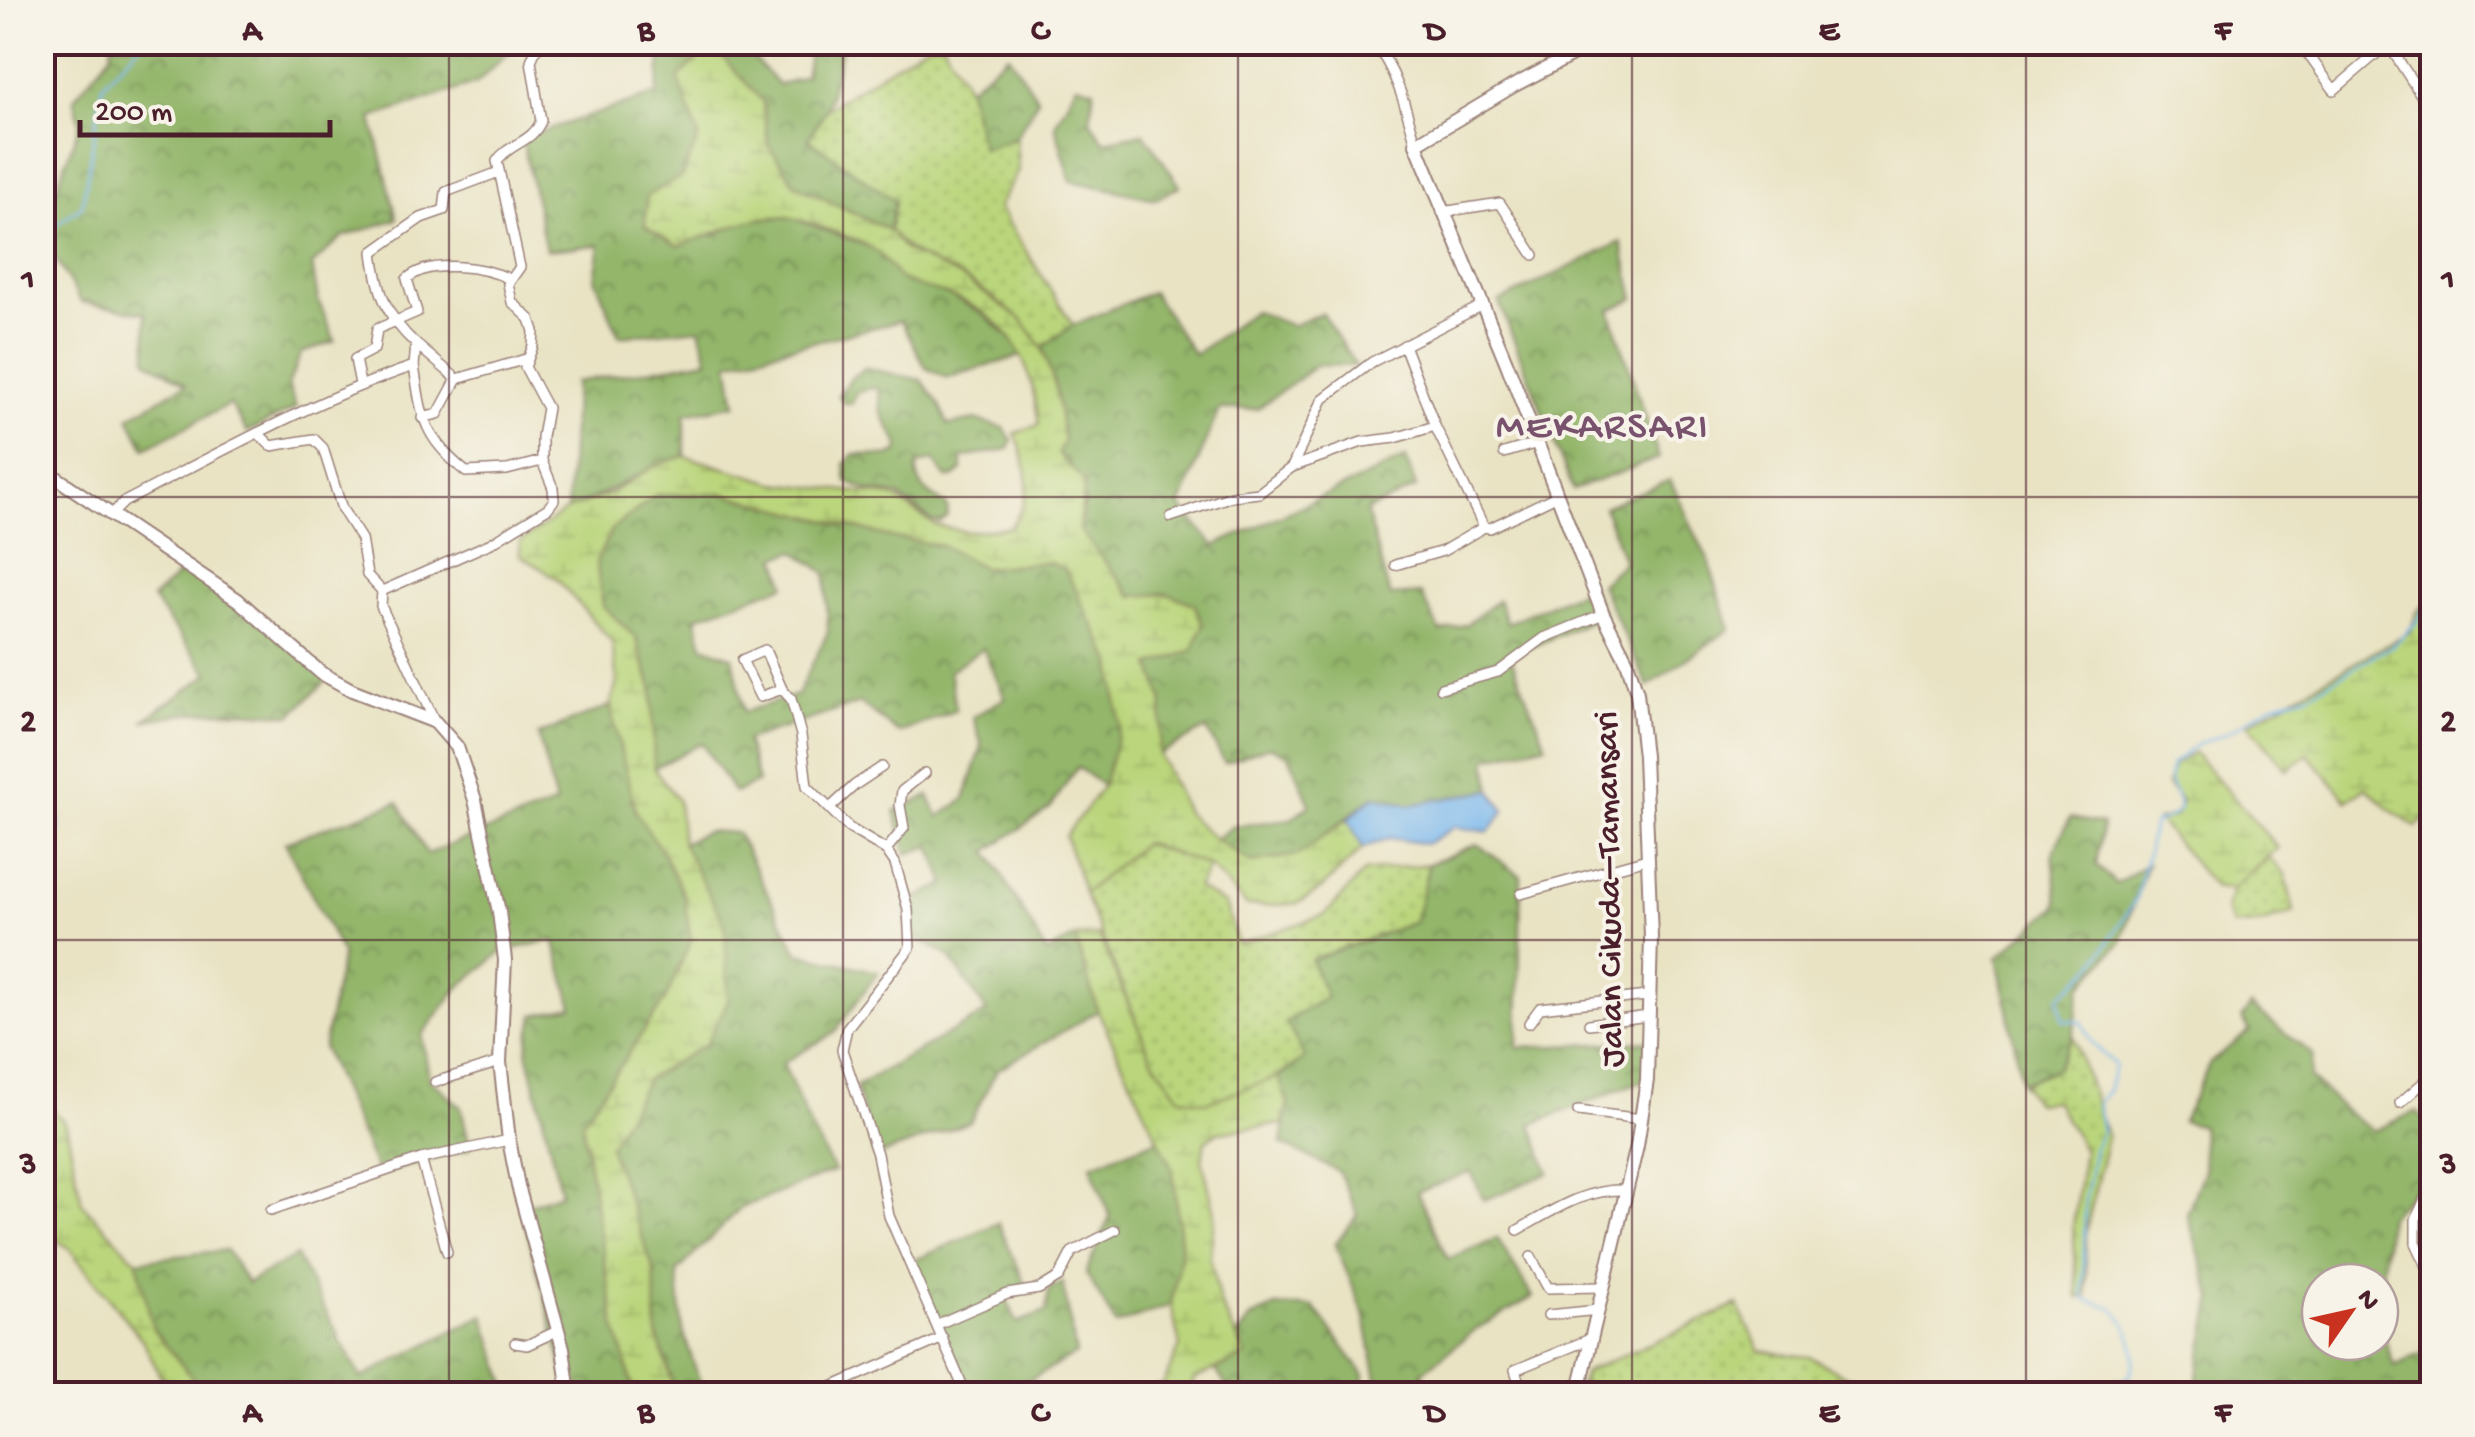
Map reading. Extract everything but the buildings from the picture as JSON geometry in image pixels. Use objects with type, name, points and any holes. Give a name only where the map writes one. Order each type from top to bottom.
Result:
[{"type":"street","points":[[382,591],[491,544],[548,508],[554,500],[542,461],[547,408],[526,374],[534,331],[530,319],[512,302],[508,284],[520,267],[496,161],[501,154],[531,138],[541,122],[532,62],[539,42]]},
{"type":"street","points":[[1374,42],[1398,86],[1416,144],[1596,42]]},
{"type":"street","points":[[2299,42],[2334,90],[2389,44],[2432,112]]},
{"type":"street","name":"Jalan Cikuda–Tamansari","points":[[1416,144],[1637,692],[1644,756],[1651,938],[1647,1080],[1642,1119],[1578,1394]]},
{"type":"street","points":[[457,380],[394,324],[377,282],[374,252],[421,218],[444,210],[446,192],[498,172]]},
{"type":"street","points":[[1442,212],[1500,203],[1534,256]]},
{"type":"street","points":[[360,384],[356,359],[374,349],[377,329],[417,312],[407,279],[414,272],[452,267],[490,269],[510,279]]},
{"type":"street","points":[[1292,466],[1323,399],[1372,362],[1481,306]]},
{"type":"street","points":[[416,344],[414,366],[422,418],[440,451],[466,472],[507,470],[542,461]]},
{"type":"street","points":[[1404,345],[1435,426],[1484,526],[1490,528],[1558,496]]},
{"type":"street","points":[[422,418],[438,414],[457,380],[526,359]]},
{"type":"street","points":[[113,513],[124,502],[258,433],[360,384],[414,366]]},
{"type":"street","points":[[1171,517],[1232,496],[1259,493],[1292,466],[1362,442],[1435,426]]},
{"type":"street","points":[[258,433],[271,446],[314,439],[322,448],[342,509],[361,539],[367,575],[382,591],[382,606],[435,722],[457,747],[466,773],[499,912],[505,960],[500,1062],[509,1140],[568,1374],[569,1394]]},
{"type":"street","points":[[1504,453],[1538,443]]},
{"type":"street","points":[[42,468],[238,600],[322,674],[435,722]]},
{"type":"street","points":[[1395,565],[1443,551],[1484,526]]},
{"type":"street","points":[[1441,688],[1498,672],[1544,638],[1604,614]]},
{"type":"street","points":[[782,689],[760,697],[742,660],[765,650],[782,689],[792,699],[806,761],[807,786],[850,828],[886,850],[895,862],[908,909],[910,948],[847,1028],[842,1050],[877,1154],[889,1216],[966,1394]]},
{"type":"street","points":[[831,808],[854,784],[882,766]]},
{"type":"street","points":[[886,850],[904,828],[902,792],[925,774]]},
{"type":"street","points":[[1521,894],[1647,858]]},
{"type":"street","points":[[1529,1023],[1540,1008],[1647,996]]},
{"type":"street","points":[[1589,1024],[1648,1016]]},
{"type":"street","points":[[435,1082],[500,1062]]},
{"type":"street","points":[[2400,1103],[2432,1076]]},
{"type":"street","points":[[2421,1085],[2432,1092]]},
{"type":"street","points":[[1578,1111],[1642,1119]]},
{"type":"street","points":[[2431,1271],[2416,1242],[2416,1219],[2428,1192],[2428,1141],[2432,1138]]},
{"type":"street","points":[[271,1210],[420,1159],[509,1140]]},
{"type":"street","points":[[420,1159],[447,1252]]},
{"type":"street","points":[[1518,1230],[1570,1201],[1608,1190],[1626,1190]]},
{"type":"street","points":[[938,1324],[1007,1294],[1039,1289],[1059,1277],[1072,1252],[1115,1230]]},
{"type":"street","points":[[1531,1257],[1548,1288],[1603,1287]]},
{"type":"street","points":[[1548,1314],[1599,1310]]},
{"type":"street","points":[[514,1343],[536,1343],[557,1332]]},
{"type":"street","points":[[816,1394],[944,1338]]},
{"type":"street","points":[[1523,1394],[1514,1370],[1590,1338]]},
{"type":"green space","points":[[112,43],[518,43],[477,83],[372,118],[397,219],[342,237],[312,265],[318,300],[335,341],[301,353],[288,385],[296,408],[247,432],[230,404],[145,448],[129,417],[186,384],[147,360],[146,313],[81,302],[47,244],[43,245],[43,198],[55,192],[80,123],[74,98],[111,53]]},
{"type":"green space","points":[[663,43],[754,43],[749,54],[779,85],[805,76],[811,43],[843,43],[826,109],[808,139],[895,201],[889,230],[796,185],[768,145],[763,102],[679,78],[699,137],[682,176],[647,197],[713,236],[744,220],[790,217],[873,248],[902,280],[951,296],[983,314],[1024,355],[947,378],[926,368],[901,321],[729,362],[736,404],[685,414],[685,456],[567,510],[575,382],[708,360],[700,328],[619,336],[595,278],[600,245],[546,250],[522,138],[657,94]]},
{"type":"green space","points":[[928,43],[943,43],[968,88],[982,148],[1016,137],[1018,171],[998,207],[1073,325],[1042,348],[1016,317],[994,299],[905,247],[889,230],[895,201],[808,139],[826,109]]},
{"type":"green space","points":[[712,45],[763,102],[768,145],[796,185],[889,230],[905,250],[961,277],[1021,319],[1042,348],[1055,386],[1064,441],[1058,453],[1085,483],[1079,529],[1132,596],[1168,594],[1194,604],[1203,625],[1192,651],[1151,665],[1163,700],[1159,754],[1187,814],[1251,863],[1298,855],[1348,819],[1363,848],[1321,889],[1297,904],[1247,906],[1209,866],[1144,843],[1084,893],[1065,836],[1103,786],[1120,727],[1112,662],[1065,569],[1048,562],[984,568],[943,546],[894,538],[721,493],[656,495],[611,530],[596,562],[603,606],[636,638],[652,688],[654,768],[678,801],[682,843],[725,925],[728,1000],[706,1044],[647,1079],[609,1146],[654,1270],[657,1335],[676,1394],[635,1394],[615,1324],[582,1122],[665,1000],[691,941],[684,896],[663,853],[636,812],[610,706],[617,682],[612,642],[556,578],[520,555],[520,542],[567,510],[609,494],[656,465],[685,456],[775,483],[892,496],[935,525],[967,532],[1010,527],[1023,504],[1027,481],[1015,433],[1039,425],[1024,362],[1004,330],[971,305],[904,281],[867,246],[787,217],[745,222],[678,246],[645,226],[647,196],[682,176],[699,137],[678,78]]},
{"type":"green space","points":[[1008,54],[1038,99],[1016,137],[982,149],[968,88]]},
{"type":"green space","points":[[1077,84],[1094,89],[1090,120],[1104,141],[1144,133],[1180,186],[1156,199],[1071,181],[1055,125]]},
{"type":"green space","points":[[1621,242],[1635,298],[1610,310],[1659,458],[1573,490],[1499,302]]},
{"type":"green space","points":[[1152,292],[1194,355],[1254,311],[1292,326],[1322,313],[1356,366],[1317,365],[1257,409],[1219,409],[1180,506],[1215,546],[1406,458],[1416,488],[1366,511],[1390,596],[1421,594],[1440,632],[1467,624],[1498,600],[1507,623],[1591,587],[1604,615],[1510,656],[1546,744],[1487,758],[1491,790],[1410,805],[1374,796],[1298,856],[1251,863],[1215,839],[1234,826],[1291,819],[1310,804],[1289,755],[1269,746],[1225,763],[1206,729],[1159,754],[1163,700],[1151,665],[1192,651],[1203,625],[1194,604],[1168,594],[1132,596],[1079,529],[1085,502],[1058,453],[1055,386],[1042,348],[1073,325]]},
{"type":"green space","points":[[865,368],[922,380],[948,425],[976,420],[1004,428],[1012,441],[1009,449],[962,458],[962,470],[953,478],[945,477],[934,460],[917,465],[921,485],[947,506],[948,516],[941,522],[932,521],[897,495],[869,491],[847,482],[845,464],[854,454],[888,456],[898,452],[899,445],[881,412],[879,388],[856,393],[852,403],[844,403],[838,395]]},
{"type":"green space","points":[[1670,480],[1708,560],[1730,629],[1648,686],[1600,584],[1624,562],[1604,507]]},
{"type":"green space","points":[[721,493],[894,538],[943,546],[984,568],[1048,562],[1065,569],[1112,662],[1120,727],[1103,786],[1077,767],[1051,807],[988,851],[1047,953],[1075,937],[1098,1011],[997,1070],[970,1122],[875,1157],[856,1086],[987,1012],[949,956],[908,933],[907,902],[946,884],[931,846],[907,854],[895,811],[929,796],[939,817],[965,799],[982,746],[973,717],[1005,698],[983,648],[949,671],[956,710],[899,733],[860,703],[746,740],[758,782],[734,793],[702,743],[654,768],[652,688],[636,638],[603,606],[596,562],[611,530],[656,495]],"holes":[[[795,551],[826,573],[828,632],[797,695],[744,712],[733,657],[703,646],[696,617],[786,585],[777,557]]]},
{"type":"green space","points":[[186,567],[263,617],[328,679],[291,715],[217,711],[143,721],[209,674],[152,599]]},
{"type":"green space","points":[[2432,599],[2432,810],[2416,827],[2366,787],[2348,801],[2308,754],[2287,770],[2248,723],[2411,631],[2417,612]]},
{"type":"green space","points":[[610,706],[636,812],[663,853],[684,896],[691,941],[665,1000],[582,1122],[615,1324],[635,1394],[569,1390],[521,1207],[561,1193],[527,1051],[534,1015],[573,1007],[554,940],[503,951],[459,987],[422,1035],[429,1078],[461,1107],[470,1148],[378,1174],[323,1048],[342,954],[285,842],[398,802],[427,854],[556,804],[538,735]]},
{"type":"green space","points":[[2194,753],[2278,848],[2232,889],[2214,888],[2158,820],[2176,816],[2181,801],[2167,784],[2174,764]]},
{"type":"green space","points":[[2070,818],[2102,824],[2096,865],[2116,884],[2147,864],[2121,942],[2081,987],[2073,1036],[2056,1069],[2022,1083],[1998,957],[2058,905],[2053,853]]},
{"type":"green space","points":[[707,831],[737,833],[798,953],[878,972],[834,1033],[783,1063],[834,1171],[740,1208],[677,1272],[683,1332],[704,1394],[676,1394],[657,1335],[654,1270],[608,1147],[647,1079],[706,1044],[682,843]]},
{"type":"green space","points":[[1144,843],[1209,866],[1197,888],[1225,904],[1238,944],[1325,915],[1364,872],[1429,864],[1416,922],[1311,960],[1327,997],[1305,1058],[1278,1077],[1207,1103],[1180,1097],[1151,1057],[1084,893]]},
{"type":"green space","points":[[1477,844],[1521,876],[1518,1048],[1649,1041],[1649,1078],[1532,1124],[1549,1173],[1484,1200],[1471,1172],[1417,1192],[1448,1259],[1497,1238],[1533,1297],[1476,1329],[1421,1373],[1440,1394],[1380,1394],[1364,1313],[1335,1244],[1358,1215],[1339,1172],[1282,1144],[1288,1103],[1278,1077],[1305,1058],[1286,1022],[1326,997],[1311,960],[1415,922],[1429,864]]},
{"type":"green space","points":[[2269,857],[2285,874],[2294,912],[2264,923],[2233,926],[2225,909],[2232,889]]},
{"type":"green space","points":[[1099,935],[1151,1057],[1180,1097],[1207,1102],[1278,1077],[1288,1103],[1283,1124],[1218,1132],[1205,1141],[1202,1159],[1215,1213],[1210,1257],[1220,1303],[1246,1356],[1194,1379],[1189,1394],[1145,1394],[1143,1389],[1163,1385],[1180,1346],[1171,1305],[1181,1250],[1173,1170],[1098,1011],[1075,937]]},
{"type":"green space","points":[[2251,1006],[2313,1055],[2310,1078],[2373,1131],[2417,1111],[2432,1128],[2432,1160],[2411,1193],[2388,1216],[2383,1262],[2300,1262],[2300,1362],[2393,1362],[2394,1366],[2432,1349],[2432,1394],[2188,1394],[2196,1384],[2213,1298],[2187,1214],[2204,1170],[2201,1126],[2182,1121],[2210,1063],[2250,1031],[2242,1018]]},
{"type":"green space","points":[[2073,1036],[2107,1137],[2085,1235],[2087,1297],[2078,1298],[2073,1226],[2084,1150],[2055,1101],[2035,1103],[2022,1083],[2056,1069]]},
{"type":"green space","points":[[43,1099],[66,1124],[82,1203],[137,1261],[153,1329],[205,1394],[169,1394],[143,1341],[68,1247],[43,1233]]},
{"type":"green space","points":[[1159,1139],[1173,1169],[1181,1250],[1171,1305],[1116,1325],[1086,1273],[1110,1217],[1091,1165]]},
{"type":"green space","points":[[998,1223],[1026,1285],[1005,1296],[1017,1323],[1046,1312],[1049,1289],[1063,1283],[1076,1354],[1013,1387],[970,1394],[911,1262]]},
{"type":"green space","points":[[226,1250],[247,1283],[296,1256],[361,1378],[484,1315],[510,1394],[205,1394],[153,1329],[137,1261]]},
{"type":"green space","points":[[1738,1305],[1760,1351],[1810,1357],[1852,1379],[1817,1391],[1819,1394],[1578,1394],[1585,1372]]},
{"type":"green space","points":[[1276,1307],[1314,1307],[1364,1375],[1362,1394],[1231,1394],[1216,1370],[1245,1356],[1237,1337],[1252,1317]]},
{"type":"water","points":[[1491,790],[1505,810],[1489,832],[1455,827],[1426,844],[1389,838],[1363,848],[1348,819],[1374,796],[1410,805]]},
{"type":"waterway","points":[[42,234],[82,206],[103,84],[142,42]]},
{"type":"waterway","points":[[2080,1394],[2089,1384],[2108,1385],[2129,1377],[2134,1349],[2129,1331],[2112,1307],[2087,1300],[2083,1295],[2085,1202],[2094,1148],[2102,1131],[2097,1103],[2108,1091],[2115,1065],[2092,1043],[2082,1022],[2063,1020],[2059,997],[2093,966],[2136,899],[2154,823],[2172,816],[2179,808],[2169,780],[2172,764],[2198,744],[2225,734],[2275,703],[2309,694],[2393,645],[2416,623],[2432,597]]},
{"type":"waterway","points":[[42,808],[56,812],[59,824],[55,840],[42,853]]},
{"type":"waterway","points":[[42,866],[57,872],[60,884],[54,896],[42,898]]},
{"type":"district","name":"MEKARSARI","points":[[1603,428]]}]
